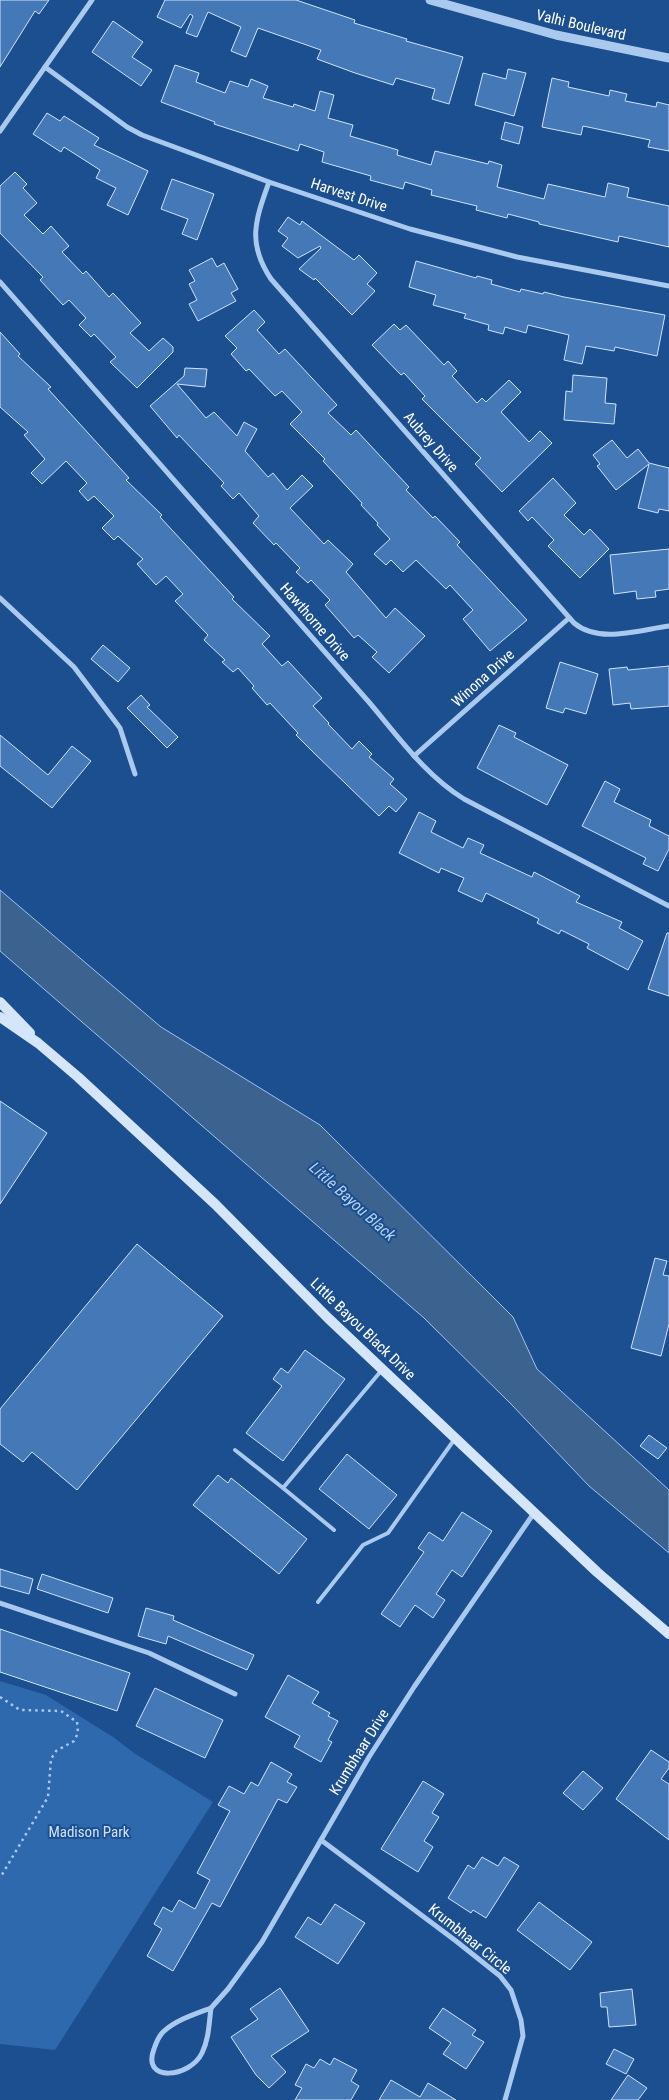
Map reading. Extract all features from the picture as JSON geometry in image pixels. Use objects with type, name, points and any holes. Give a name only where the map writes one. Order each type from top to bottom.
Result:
[{"type":"main road","name":"Little Bayou Black Drive","points":[[0,1002],[11,1011],[38,1043]]},
{"type":"main road","name":"Little Bayou Black Drive","points":[[0,1017],[38,1043],[78,1077],[215,1204],[383,1370],[534,1513],[597,1572],[669,1634]]},
{"type":"street","points":[[0,131],[92,0]]},
{"type":"street","name":"Valhi Boulevard","points":[[430,0],[556,35],[669,58]]},
{"type":"street","name":"Harvest Drive","points":[[45,67],[142,135],[269,182],[410,229],[462,244],[669,286]]},
{"type":"street","name":"Aubrey Drive","points":[[269,182],[257,213],[254,230],[256,249],[262,265],[271,279],[569,618],[583,630],[602,635],[669,626]]},
{"type":"street","name":"Hawthorne Drive","points":[[0,282],[362,694],[414,756],[440,783],[464,799],[669,906]]},
{"type":"street","points":[[0,598],[74,666],[120,728],[136,774]]},
{"type":"street","name":"Winona Drive","points":[[414,756],[569,618]]},
{"type":"street","name":"Krumbhaar Drive","points":[[211,2008],[207,2041],[202,2054],[194,2065],[186,2070],[170,2075],[158,2072],[152,2064],[152,2055],[157,2040],[163,2032],[183,2019],[211,2008],[228,1989],[262,1942],[320,1840],[414,1687],[534,1513]]},
{"type":"street","points":[[0,1603],[149,1653],[235,1694]]},
{"type":"street","name":"Krumbhaar Circle","points":[[320,1840],[456,1941],[500,1976],[511,1990],[521,2020],[523,2036],[505,2100]]},
{"type":"lane","points":[[283,1488],[383,1370]]},
{"type":"lane","points":[[318,1602],[363,1545],[388,1533],[456,1438]]},
{"type":"lane","points":[[235,1450],[334,1530]]},
{"type":"path","points":[[0,1697],[20,1710],[61,1711],[77,1722],[78,1733],[74,1741],[56,1751],[51,1759],[48,1797],[0,1878]]},
{"type":"green space","name":"Madison Park","points":[[0,1681],[46,1695],[213,1802],[55,2050],[0,2044]]},
{"type":"water","name":"Little Bayou Black","points":[[0,890],[161,1027],[320,1125],[513,1317],[537,1369],[669,1490],[669,1553],[589,1486],[511,1404],[424,1318],[0,951]]},
{"type":"building","points":[[0,0],[49,0],[39,14],[35,11],[0,67]]},
{"type":"building","points":[[165,0],[296,0],[355,20],[354,23],[407,39],[406,41],[463,57],[449,104],[432,99],[435,89],[396,78],[393,85],[355,73],[317,59],[321,50],[258,28],[246,57],[231,51],[241,27],[208,12],[197,37],[186,33],[193,16],[190,14],[181,28],[157,17]]},
{"type":"building","points":[[113,21],[143,42],[132,57],[152,70],[141,86],[92,52]]},
{"type":"building","points":[[175,65],[199,73],[196,82],[225,93],[230,81],[248,87],[251,79],[268,86],[263,98],[293,107],[294,104],[315,111],[320,91],[334,95],[328,118],[353,125],[350,136],[398,150],[397,155],[431,165],[435,151],[488,164],[489,161],[502,165],[497,187],[544,199],[548,184],[605,197],[608,183],[629,188],[627,197],[669,206],[669,247],[619,236],[618,242],[539,224],[539,222],[508,214],[507,218],[476,210],[477,206],[431,195],[432,190],[405,182],[403,189],[370,180],[371,176],[322,162],[324,152],[300,144],[298,151],[214,124],[215,122],[161,102]]},
{"type":"building","points":[[508,69],[526,73],[514,116],[475,105],[483,73],[506,79]]},
{"type":"building","points":[[552,78],[569,82],[568,87],[609,96],[610,90],[627,94],[625,101],[656,107],[657,102],[669,105],[669,151],[648,147],[650,140],[583,126],[581,135],[542,127]]},
{"type":"building","points":[[47,113],[60,121],[64,116],[99,138],[94,145],[148,171],[128,215],[107,205],[116,188],[96,178],[100,170],[64,147],[61,152],[33,134]]},
{"type":"building","points":[[505,122],[523,127],[519,144],[501,139]]},
{"type":"building","points":[[15,172],[27,184],[23,188],[37,203],[24,215],[43,234],[51,226],[69,246],[62,252],[83,274],[86,271],[109,297],[113,293],[141,323],[130,333],[149,351],[163,338],[173,347],[173,352],[137,388],[110,362],[116,357],[94,334],[91,337],[79,325],[86,318],[69,300],[63,305],[40,280],[43,277],[0,233],[0,186]]},
{"type":"building","points":[[172,179],[214,194],[197,240],[182,234],[188,219],[161,209]]},
{"type":"building","points":[[288,217],[300,225],[302,221],[354,260],[359,255],[377,273],[367,284],[375,291],[352,315],[315,278],[314,280],[299,269],[321,248],[320,246],[298,258],[282,246],[288,238],[278,231]]},
{"type":"building","points":[[212,258],[217,267],[224,263],[238,289],[231,293],[236,301],[198,321],[189,304],[197,300],[189,284],[195,281],[189,270]]},
{"type":"building","points":[[416,261],[476,278],[477,276],[492,280],[491,284],[520,292],[521,289],[543,294],[544,292],[665,315],[657,356],[615,347],[614,351],[586,346],[582,364],[564,360],[569,335],[528,325],[526,333],[505,327],[503,334],[488,330],[489,325],[464,318],[466,314],[433,305],[436,295],[409,287]]},
{"type":"building","points":[[254,310],[265,322],[257,330],[279,354],[285,349],[337,405],[328,413],[351,435],[356,430],[409,487],[406,490],[460,542],[457,545],[527,620],[490,651],[463,619],[473,610],[450,585],[446,589],[416,560],[403,572],[391,560],[386,565],[374,554],[390,539],[361,505],[362,503],[323,461],[325,459],[290,424],[302,412],[282,391],[275,396],[249,369],[246,371],[231,354],[237,348],[225,336]]},
{"type":"building","points":[[394,324],[400,330],[406,325],[444,365],[448,361],[457,371],[452,376],[477,403],[482,398],[486,402],[509,380],[521,392],[501,412],[529,442],[540,431],[552,443],[502,492],[475,464],[481,458],[422,399],[425,396],[404,373],[401,375],[372,345]]},
{"type":"building","points":[[0,332],[20,354],[18,356],[51,387],[48,389],[129,478],[126,480],[162,515],[160,517],[234,597],[232,599],[270,636],[262,644],[282,666],[288,661],[322,698],[313,706],[328,724],[352,749],[359,741],[372,754],[369,757],[394,779],[390,784],[407,799],[396,812],[389,806],[379,816],[296,735],[298,733],[270,703],[267,705],[238,668],[233,672],[222,662],[225,660],[204,640],[208,635],[175,601],[183,594],[166,576],[156,585],[137,564],[143,559],[118,536],[114,540],[102,528],[114,516],[94,496],[88,501],[79,491],[87,483],[66,461],[42,484],[31,473],[45,459],[24,435],[28,432],[0,407]]},
{"type":"building","points":[[185,368],[207,369],[205,387],[177,384],[206,418],[214,412],[237,436],[244,422],[257,429],[245,451],[268,477],[273,473],[287,490],[302,475],[313,486],[290,508],[324,544],[328,540],[353,564],[346,572],[386,618],[395,608],[425,636],[389,673],[372,657],[377,652],[358,635],[354,638],[325,605],[330,600],[311,580],[308,583],[296,572],[300,568],[253,523],[259,516],[239,493],[233,499],[221,486],[224,483],[179,435],[177,438],[150,406],[184,376]]},
{"type":"building","points":[[573,375],[607,378],[605,403],[616,404],[614,424],[564,420],[566,391],[572,392]]},
{"type":"building","points":[[612,440],[627,458],[638,449],[649,463],[669,468],[669,511],[659,509],[658,513],[638,508],[649,464],[616,490],[597,466],[600,464],[593,455]]},
{"type":"building","points":[[553,478],[576,503],[564,515],[584,535],[590,529],[609,549],[580,578],[548,546],[554,540],[532,517],[528,521],[519,511]]},
{"type":"building","points":[[669,549],[669,589],[655,591],[656,597],[637,599],[636,591],[614,594],[610,555]]},
{"type":"building","points":[[103,645],[130,668],[118,682],[91,659]]},
{"type":"building","points":[[560,662],[598,674],[586,714],[565,708],[563,713],[546,708]]},
{"type":"building","points":[[669,666],[669,706],[631,709],[630,703],[613,705],[609,669],[627,667],[628,670]]},
{"type":"building","points":[[141,695],[150,705],[147,707],[178,737],[167,748],[127,708]]},
{"type":"building","points":[[499,725],[516,733],[514,737],[568,765],[547,805],[477,768]]},
{"type":"building","points":[[0,735],[48,775],[72,746],[91,761],[52,808],[0,766]]},
{"type":"building","points":[[605,781],[620,789],[614,802],[651,820],[649,826],[669,836],[669,849],[658,871],[643,864],[646,858],[582,826]]},
{"type":"building","points":[[419,812],[436,821],[431,832],[463,848],[468,838],[484,845],[480,853],[532,877],[534,872],[580,896],[576,902],[622,922],[619,928],[643,941],[628,970],[587,948],[589,944],[561,930],[559,934],[537,923],[539,919],[486,893],[482,902],[458,891],[464,878],[441,868],[439,873],[399,853]]},
{"type":"building","points":[[667,933],[669,933],[669,996],[648,989]]},
{"type":"building","points":[[0,1101],[47,1133],[0,1204]]},
{"type":"building","points":[[137,1244],[223,1316],[77,1490],[32,1452],[23,1462],[0,1444],[0,1409]]},
{"type":"building","points":[[655,1258],[667,1261],[663,1275],[669,1276],[669,1324],[661,1356],[631,1348]]},
{"type":"building","points":[[305,1350],[345,1379],[283,1461],[246,1433],[282,1386],[273,1379],[281,1368],[288,1373]]},
{"type":"building","points":[[649,1435],[667,1448],[658,1459],[640,1446]]},
{"type":"building","points":[[347,1454],[397,1495],[369,1529],[319,1489]]},
{"type":"building","points":[[218,1475],[228,1483],[231,1478],[307,1539],[279,1574],[193,1505]]},
{"type":"building","points":[[462,1512],[492,1531],[462,1577],[452,1570],[436,1594],[445,1600],[433,1618],[415,1605],[400,1627],[381,1614],[424,1552],[418,1548],[429,1532],[443,1541]]},
{"type":"building","points":[[0,1569],[33,1579],[29,1594],[0,1586]]},
{"type":"building","points":[[42,1574],[113,1598],[108,1613],[37,1589]]},
{"type":"building","points":[[146,1608],[174,1616],[173,1620],[254,1655],[247,1670],[168,1636],[166,1644],[138,1636]]},
{"type":"building","points":[[0,1629],[130,1673],[117,1711],[0,1672]]},
{"type":"building","points":[[288,1675],[319,1692],[312,1703],[330,1713],[328,1716],[338,1721],[328,1740],[332,1742],[321,1762],[294,1747],[300,1736],[265,1717]]},
{"type":"building","points":[[155,1688],[223,1720],[205,1758],[136,1726]]},
{"type":"building","points":[[651,1750],[669,1762],[669,1768],[661,1779],[669,1784],[669,1840],[616,1799]]},
{"type":"building","points":[[271,1762],[292,1774],[287,1782],[297,1787],[287,1803],[278,1799],[220,1907],[212,1903],[173,1971],[147,1956],[162,1929],[154,1924],[163,1907],[172,1912],[179,1900],[195,1909],[210,1880],[197,1873],[230,1811],[218,1805],[229,1786],[244,1794],[251,1782],[258,1786]]},
{"type":"building","points":[[583,1771],[603,1788],[583,1810],[563,1793]]},
{"type":"building","points":[[423,1781],[444,1794],[432,1813],[439,1817],[424,1841],[433,1847],[418,1872],[381,1849]]},
{"type":"building","points":[[482,1857],[498,1866],[504,1857],[519,1866],[486,1918],[473,1910],[471,1913],[448,1898],[468,1865],[474,1869]]},
{"type":"building","points":[[539,1902],[592,1942],[570,1970],[517,1930]]},
{"type":"building","points":[[335,1904],[365,1923],[338,1964],[295,1937],[308,1917],[321,1925]]},
{"type":"building","points":[[280,1988],[309,2031],[271,2056],[286,2072],[269,2088],[256,2075],[231,2037],[258,2019],[250,2009]]},
{"type":"building","points":[[632,1989],[636,2025],[609,2027],[607,2007],[601,2007],[600,1993]]},
{"type":"building","points":[[443,2008],[476,2030],[472,2035],[484,2042],[466,2069],[443,2054],[451,2043],[429,2028]]},
{"type":"building","points":[[614,2049],[634,2059],[626,2074],[606,2064]]},
{"type":"building","points":[[334,2058],[357,2070],[351,2081],[359,2086],[351,2100],[295,2100],[302,2088],[295,2085],[306,2064],[314,2068],[320,2059],[330,2065]]},
{"type":"building","points":[[628,2075],[647,2088],[638,2100],[611,2100]]},
{"type":"building","points":[[391,2080],[420,2097],[428,2083],[456,2100],[379,2100]]}]
